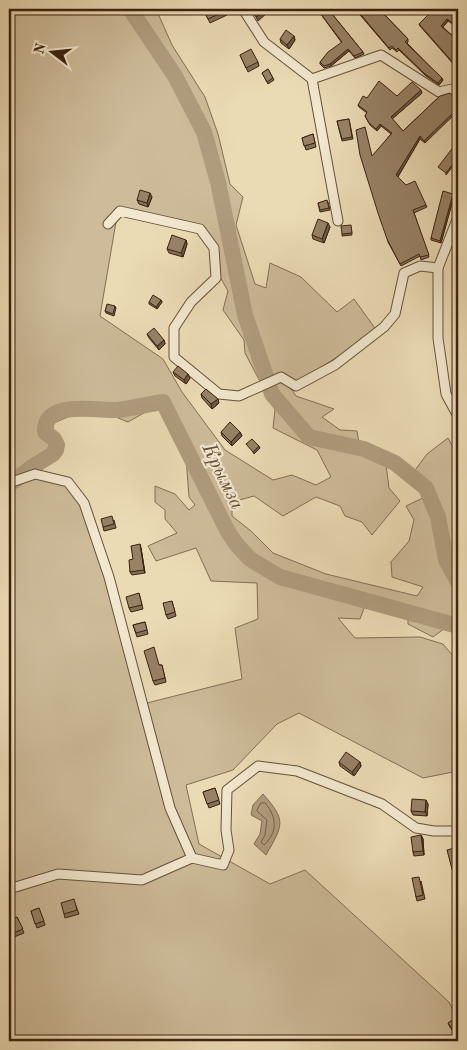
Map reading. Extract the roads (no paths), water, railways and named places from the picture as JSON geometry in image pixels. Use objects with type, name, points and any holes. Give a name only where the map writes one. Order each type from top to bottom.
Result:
[{"type":"street","points":[[243,9],[264,42],[312,79],[338,220]]},
{"type":"street","points":[[312,79],[381,54],[439,92],[456,88],[458,91]]},
{"type":"street","points":[[108,224],[120,211],[152,217],[200,229],[214,248],[216,278],[191,302],[174,328],[174,358],[219,394],[240,396],[281,377],[296,386],[334,366],[384,327],[395,314],[404,273],[420,266],[438,268]]},
{"type":"street","points":[[458,217],[438,268],[438,338],[446,394],[458,416]]},
{"type":"street","points":[[9,482],[34,474],[68,482],[84,503],[109,577],[170,808],[192,858]]},
{"type":"street","points":[[9,889],[58,874],[142,880],[192,858],[223,865],[229,850],[226,830],[227,790],[258,766],[298,772],[382,804],[416,828],[434,831],[458,831]]},
{"type":"water","points":[[263,794],[276,811],[280,823],[276,837],[266,855],[254,844],[260,834],[262,821],[251,815],[253,805]]},
{"type":"waterway","points":[[130,9],[175,76],[204,132],[218,182],[245,315],[272,394],[309,437],[364,449],[395,463],[426,488],[438,517],[446,560],[458,582]]},
{"type":"waterway","name":"Крымза","points":[[9,485],[56,450],[57,445],[54,439],[45,432],[47,422],[53,415],[74,409],[117,410],[163,402],[228,532],[250,559],[280,577],[458,626]]}]
